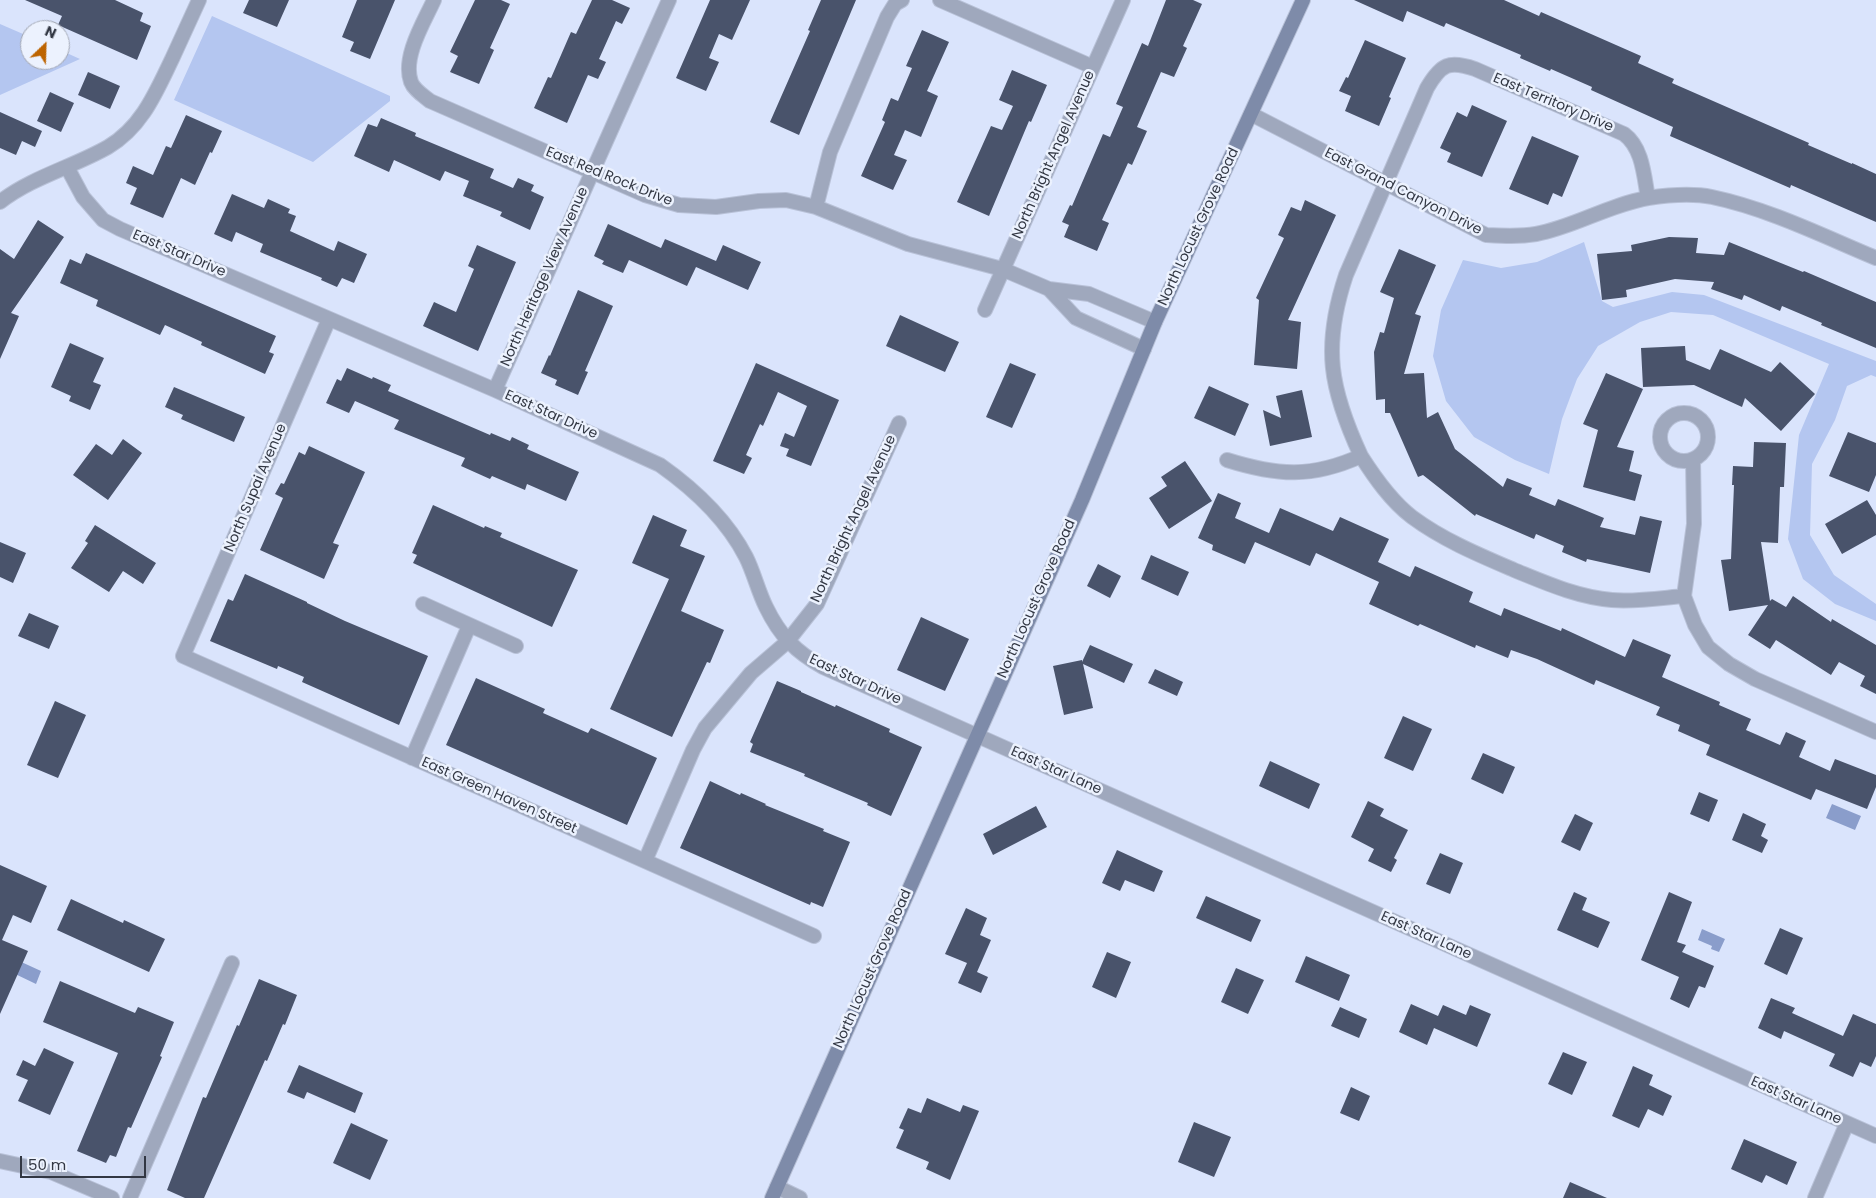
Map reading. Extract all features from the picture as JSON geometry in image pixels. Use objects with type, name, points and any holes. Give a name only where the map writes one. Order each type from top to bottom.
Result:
[{"type":"main road","name":"North Locust Grove Road","points":[[774,1193],[1082,500],[1155,322],[1303,0]]},
{"type":"street","points":[[0,202],[37,180],[110,146],[130,130],[144,114],[156,93],[199,0]]},
{"type":"street","name":"East Red Rock Drive","points":[[434,0],[411,52],[409,68],[411,83],[430,101],[645,195],[679,205],[716,207],[759,201],[786,200],[816,207],[908,244],[1002,269],[1048,289],[1089,294],[1155,322]]},
{"type":"street","name":"North Heritage View Avenue","points":[[495,390],[669,0]]},
{"type":"street","points":[[816,207],[830,152],[839,128],[887,17],[895,4],[902,0]]},
{"type":"street","points":[[940,0],[1093,67]]},
{"type":"street","name":"North Bright Angel Avenue","points":[[985,310],[1123,0]]},
{"type":"street","name":"East Territory Drive","points":[[1386,184],[1427,88],[1435,74],[1443,66],[1450,64],[1475,69],[1624,134],[1634,146],[1639,156],[1648,198]]},
{"type":"street","name":"East Grand Canyon Drive","points":[[1251,114],[1486,235],[1512,237],[1537,234],[1611,207],[1648,198],[1695,195],[1712,197],[1747,207],[1876,258]]},
{"type":"street","name":"East Star Drive","points":[[68,167],[83,197],[103,220],[495,390],[660,465],[677,477],[726,525],[746,557],[766,608],[787,642],[802,655],[823,668],[976,736]]},
{"type":"street","points":[[1386,184],[1346,275],[1337,301],[1332,358],[1335,385],[1347,424],[1361,456],[1388,494],[1411,516],[1434,532],[1487,558],[1567,592],[1613,600],[1684,596]]},
{"type":"street","name":"East Red Rock Drive","points":[[1048,289],[1076,318],[1144,349]]},
{"type":"street","name":"North Supai Avenue","points":[[183,656],[329,319]]},
{"type":"street","name":"North Bright Angel Avenue","points":[[644,861],[705,728],[751,673],[787,642],[817,604],[899,423]]},
{"type":"street","points":[[1228,460],[1254,469],[1278,473],[1308,472],[1338,466],[1361,456]]},
{"type":"street","points":[[1694,459],[1694,524],[1684,596],[1695,625],[1708,647],[1729,664],[1755,678],[1876,732]]},
{"type":"street","points":[[423,604],[516,646]]},
{"type":"street","points":[[412,758],[469,626]]},
{"type":"street","name":"East Green Haven Street","points":[[183,656],[814,936]]},
{"type":"street","name":"East Star Lane","points":[[976,736],[1876,1136]]},
{"type":"street","points":[[130,1198],[232,963]]},
{"type":"street","points":[[1815,1198],[1847,1123]]},
{"type":"street","points":[[0,1161],[51,1172],[112,1198]]},
{"type":"street","points":[[774,1193],[800,1198]]},
{"type":"shaded area","points":[[212,16],[390,96],[390,101],[313,162],[174,100]]},
{"type":"shaded area","points":[[0,24],[20,33],[20,70],[56,70],[0,95]]},
{"type":"shaded area","points":[[70,54],[80,59],[70,64]]},
{"type":"shaded area","points":[[1584,242],[1602,301],[1613,307],[1672,292],[1704,295],[1876,361],[1876,377],[1871,375],[1847,386],[1835,420],[1812,464],[1810,535],[1834,575],[1876,604],[1876,621],[1835,604],[1803,579],[1788,539],[1799,435],[1829,364],[1713,315],[1671,312],[1640,322],[1598,346],[1577,379],[1562,419],[1549,474],[1515,460],[1474,437],[1446,401],[1433,356],[1441,310],[1463,260],[1501,268],[1537,262]]},
{"type":"shaded area","points":[[1832,804],[1861,816],[1855,830],[1826,818]]},
{"type":"shaded area","points":[[1702,929],[1725,939],[1719,952],[1711,949],[1712,946],[1698,940]]},
{"type":"shaded area","points":[[17,960],[41,971],[36,984],[11,972]]},
{"type":"building","points":[[25,0],[115,0],[143,13],[140,21],[151,26],[137,60],[70,30],[70,20],[60,20],[62,16]]},
{"type":"building","points":[[249,0],[289,0],[277,27],[243,13]]},
{"type":"building","points":[[357,0],[395,0],[370,59],[350,51],[354,42],[342,37]]},
{"type":"building","points":[[475,0],[501,0],[510,4],[490,48],[494,50],[479,84],[450,72],[458,56],[450,52]]},
{"type":"building","points":[[592,0],[612,0],[630,8],[622,24],[616,21],[599,59],[606,62],[598,79],[588,75],[567,123],[534,108],[548,77],[551,78],[571,32],[576,34]]},
{"type":"building","points":[[710,0],[750,0],[732,40],[719,34],[709,58],[719,62],[706,91],[676,78]]},
{"type":"building","points":[[821,0],[856,0],[799,135],[770,122],[810,31],[808,30]]},
{"type":"building","points":[[1166,0],[1193,0],[1202,4],[1183,46],[1187,48],[1174,77],[1161,72],[1137,127],[1147,131],[1132,165],[1128,163],[1102,220],[1109,223],[1097,251],[1064,237],[1069,225],[1062,222],[1070,205],[1072,206],[1103,134],[1110,137],[1123,107],[1116,104],[1142,43],[1148,46]]},
{"type":"building","points":[[1354,0],[1504,0],[1539,16],[1541,12],[1641,56],[1638,63],[1674,79],[1672,83],[1876,174],[1876,222],[1791,185],[1790,188],[1670,136],[1673,127],[1591,90],[1592,87],[1520,58],[1521,55],[1446,23],[1444,27],[1407,11],[1403,22]]},
{"type":"building","points":[[922,30],[949,42],[927,91],[938,96],[921,137],[905,130],[894,155],[907,160],[893,190],[861,176],[885,122],[882,120],[891,98],[898,101],[912,68],[906,66]]},
{"type":"building","points":[[1365,40],[1406,58],[1379,126],[1345,111],[1351,96],[1339,91],[1346,77],[1348,78]]},
{"type":"building","points":[[1012,70],[1047,85],[1031,122],[1029,121],[989,216],[957,202],[991,126],[1002,130],[1013,106],[999,100]]},
{"type":"building","points":[[88,72],[120,86],[110,109],[78,95]]},
{"type":"building","points":[[50,92],[74,103],[61,132],[37,121]]},
{"type":"building","points":[[1472,105],[1507,121],[1482,177],[1447,162],[1451,153],[1440,148],[1457,112],[1467,117]]},
{"type":"building","points":[[0,112],[42,131],[35,147],[22,141],[16,155],[0,148]]},
{"type":"building","points":[[186,115],[222,131],[195,185],[181,178],[163,218],[130,204],[137,188],[126,183],[133,166],[153,175],[166,146],[171,148]]},
{"type":"building","points":[[381,118],[416,133],[415,136],[494,169],[490,178],[513,188],[518,178],[534,185],[531,191],[544,197],[530,230],[500,216],[502,212],[463,196],[469,181],[445,171],[440,181],[394,160],[389,172],[354,156],[368,124],[377,127]]},
{"type":"building","points":[[1532,136],[1579,156],[1562,197],[1553,193],[1548,205],[1509,189]]},
{"type":"building","points":[[232,194],[264,208],[268,199],[290,209],[288,213],[296,216],[290,231],[334,251],[338,241],[367,254],[354,283],[342,278],[337,287],[321,280],[322,278],[260,252],[263,244],[236,232],[232,242],[214,234]]},
{"type":"building","points":[[1305,200],[1336,215],[1288,320],[1301,322],[1297,369],[1254,365],[1259,300],[1256,298],[1284,238],[1278,235],[1291,207],[1301,211]]},
{"type":"building","points":[[38,220],[64,237],[11,313],[19,316],[0,359],[0,249],[14,259]]},
{"type":"building","points":[[608,224],[661,248],[665,239],[716,261],[723,245],[761,262],[748,290],[696,267],[687,286],[629,260],[623,273],[602,264],[604,261],[594,256]]},
{"type":"building","points":[[1669,237],[1698,238],[1696,253],[1724,255],[1729,242],[1876,302],[1876,348],[1782,306],[1780,311],[1744,295],[1742,300],[1711,289],[1714,282],[1675,279],[1626,290],[1627,297],[1602,300],[1597,254],[1632,251],[1631,245]]},
{"type":"building","points":[[477,245],[516,262],[478,351],[423,326],[434,302],[456,312],[474,269],[468,266]]},
{"type":"building","points":[[1399,249],[1436,265],[1415,314],[1421,316],[1404,374],[1424,373],[1427,418],[1438,412],[1455,449],[1503,487],[1507,478],[1532,488],[1529,495],[1555,506],[1558,499],[1604,518],[1600,527],[1635,535],[1640,516],[1662,521],[1650,573],[1587,559],[1586,562],[1562,552],[1564,546],[1536,534],[1534,539],[1476,514],[1475,516],[1423,475],[1418,477],[1390,413],[1385,413],[1385,399],[1376,400],[1374,352],[1380,332],[1384,333],[1394,298],[1380,292]]},
{"type":"building","points":[[86,253],[276,336],[269,352],[274,354],[265,374],[201,345],[202,342],[165,325],[160,335],[96,306],[98,300],[60,283],[70,259],[81,264]]},
{"type":"building","points":[[578,290],[613,306],[585,371],[588,372],[578,395],[555,385],[557,380],[541,373]]},
{"type":"building","points":[[900,315],[959,342],[945,372],[886,346]]},
{"type":"building","points":[[70,343],[104,358],[93,382],[101,385],[90,410],[69,401],[71,396],[51,387]]},
{"type":"building","points":[[1685,346],[1686,360],[1710,370],[1720,349],[1771,372],[1780,362],[1815,394],[1781,431],[1745,398],[1742,407],[1694,385],[1643,387],[1641,348]]},
{"type":"building","points":[[756,363],[839,400],[811,466],[786,456],[789,449],[780,446],[785,433],[794,437],[807,406],[778,392],[763,426],[760,424],[746,455],[752,458],[744,474],[713,461]]},
{"type":"building","points":[[1010,363],[1036,374],[1012,428],[986,417]]},
{"type":"building","points":[[347,368],[391,385],[388,391],[490,435],[491,433],[510,441],[512,437],[529,445],[527,449],[579,472],[566,501],[527,484],[525,490],[492,476],[490,479],[461,466],[465,458],[394,429],[399,420],[355,401],[349,413],[326,403],[337,379],[341,381]]},
{"type":"building","points":[[1606,373],[1643,389],[1617,447],[1634,451],[1629,471],[1642,475],[1635,501],[1583,487],[1598,430],[1583,424]]},
{"type":"building","points":[[1209,386],[1249,404],[1235,436],[1194,418]]},
{"type":"building","points":[[174,387],[245,417],[234,442],[181,419],[183,415],[165,407]]},
{"type":"building","points":[[1302,390],[1312,437],[1270,446],[1263,410],[1281,418],[1276,396]]},
{"type":"building","points":[[1848,432],[1876,443],[1876,475],[1869,492],[1829,476]]},
{"type":"building","points":[[123,439],[142,453],[108,500],[73,475],[96,444],[112,455]]},
{"type":"building","points":[[1754,442],[1786,443],[1784,487],[1780,487],[1778,543],[1761,542],[1770,601],[1772,599],[1786,607],[1793,596],[1831,622],[1832,619],[1876,645],[1876,694],[1860,686],[1865,676],[1839,662],[1831,675],[1776,640],[1770,649],[1748,635],[1768,605],[1729,611],[1721,560],[1731,559],[1733,466],[1753,467]]},
{"type":"building","points":[[309,446],[365,472],[333,543],[339,545],[324,579],[260,550],[283,498],[275,494],[281,483],[284,484],[299,452],[305,455]]},
{"type":"building","points":[[1185,461],[1212,501],[1169,529],[1149,498],[1167,486],[1161,477]]},
{"type":"building","points":[[1218,493],[1241,503],[1235,518],[1269,533],[1280,508],[1333,531],[1340,517],[1389,539],[1378,562],[1410,577],[1415,566],[1473,592],[1469,602],[1501,616],[1504,608],[1561,631],[1562,628],[1625,657],[1633,639],[1671,655],[1662,677],[1720,702],[1719,705],[1751,719],[1746,730],[1780,745],[1786,732],[1806,741],[1799,757],[1830,771],[1835,759],[1876,775],[1876,787],[1867,809],[1816,789],[1811,800],[1706,755],[1710,745],[1678,731],[1680,725],[1656,715],[1660,707],[1596,680],[1594,685],[1537,659],[1511,650],[1508,658],[1476,645],[1475,648],[1420,624],[1418,626],[1369,604],[1379,582],[1316,553],[1310,566],[1255,542],[1245,564],[1212,550],[1213,545],[1198,538]]},
{"type":"building","points":[[1867,500],[1876,515],[1876,535],[1842,554],[1825,524]]},
{"type":"building","points":[[433,505],[484,528],[485,526],[502,533],[500,537],[578,570],[552,627],[413,563],[417,555],[412,553]]},
{"type":"building","points":[[653,515],[687,530],[680,546],[705,556],[681,611],[724,630],[710,663],[707,662],[672,737],[610,709],[669,579],[632,563]]},
{"type":"building","points":[[95,525],[156,563],[143,584],[123,571],[109,592],[71,568],[88,543],[85,541]]},
{"type":"building","points":[[0,542],[26,553],[13,583],[0,577]]},
{"type":"building","points":[[1151,555],[1189,572],[1178,596],[1141,579]]},
{"type":"building","points":[[1098,564],[1121,576],[1110,598],[1087,586]]},
{"type":"building","points":[[245,574],[345,621],[428,656],[399,725],[302,682],[304,677],[278,666],[277,669],[210,641],[228,599],[233,601]]},
{"type":"building","points":[[29,613],[59,626],[49,649],[18,636]]},
{"type":"building","points":[[921,617],[969,639],[945,691],[897,670]]},
{"type":"building","points":[[1090,645],[1133,664],[1124,683],[1083,664],[1093,708],[1064,715],[1053,666],[1082,660],[1082,662]]},
{"type":"building","points":[[1155,669],[1183,682],[1177,696],[1148,683]]},
{"type":"building","points":[[476,678],[545,709],[543,713],[588,733],[591,728],[657,758],[627,825],[446,745]]},
{"type":"building","points":[[777,681],[890,729],[889,732],[922,747],[891,816],[867,805],[868,803],[804,776],[805,774],[750,752],[753,744],[750,742]]},
{"type":"building","points":[[55,701],[86,715],[58,778],[27,765]]},
{"type":"building","points":[[1403,716],[1432,729],[1413,771],[1384,758]]},
{"type":"building","points":[[1483,753],[1515,767],[1503,794],[1471,779]]},
{"type":"building","points":[[1270,761],[1320,784],[1309,809],[1259,786]]},
{"type":"building","points":[[710,781],[824,829],[823,831],[850,842],[823,907],[811,902],[810,905],[680,848]]},
{"type":"building","points":[[1699,792],[1718,800],[1709,822],[1690,814]]},
{"type":"building","points":[[1368,801],[1384,809],[1380,816],[1408,830],[1394,858],[1397,860],[1391,872],[1368,861],[1374,849],[1351,837]]},
{"type":"building","points":[[1036,806],[1047,827],[993,855],[983,834]]},
{"type":"building","points":[[1743,813],[1766,824],[1761,836],[1768,840],[1762,853],[1732,840]]},
{"type":"building","points":[[1575,814],[1593,823],[1580,851],[1561,842]]},
{"type":"building","points":[[1117,850],[1163,871],[1154,892],[1125,880],[1120,891],[1102,883]]},
{"type":"building","points":[[1440,853],[1463,863],[1450,894],[1426,884]]},
{"type":"building","points":[[0,865],[47,886],[31,923],[13,915],[2,940],[28,951],[0,1014]]},
{"type":"building","points":[[1574,892],[1587,898],[1582,910],[1610,922],[1598,948],[1557,930]]},
{"type":"building","points":[[1669,892],[1692,902],[1677,942],[1686,945],[1682,952],[1714,966],[1705,988],[1699,986],[1689,1008],[1670,999],[1679,977],[1641,960]]},
{"type":"building","points":[[1206,896],[1261,920],[1251,942],[1196,918]]},
{"type":"building","points":[[71,899],[123,923],[124,920],[165,939],[149,972],[57,930]]},
{"type":"building","points":[[966,908],[987,918],[980,935],[991,940],[977,972],[988,977],[981,993],[958,983],[967,963],[945,954]]},
{"type":"building","points":[[1780,928],[1803,938],[1787,975],[1764,964]]},
{"type":"building","points":[[1107,952],[1131,962],[1116,998],[1092,987]]},
{"type":"building","points":[[1306,956],[1350,975],[1339,1001],[1295,982]]},
{"type":"building","points":[[1236,968],[1264,980],[1248,1014],[1221,1002]]},
{"type":"building","points":[[259,979],[297,995],[285,1025],[283,1024],[267,1061],[265,1060],[204,1198],[185,1198],[167,1190],[203,1097],[206,1098]]},
{"type":"building","points":[[60,981],[135,1013],[138,1007],[174,1022],[160,1056],[162,1057],[131,1128],[128,1127],[116,1157],[110,1155],[106,1163],[77,1151],[118,1053],[43,1022]]},
{"type":"building","points":[[1771,998],[1795,1008],[1792,1013],[1843,1036],[1853,1014],[1876,1024],[1876,1056],[1871,1067],[1860,1062],[1853,1077],[1829,1066],[1835,1054],[1784,1031],[1781,1039],[1758,1028]]},
{"type":"building","points":[[1411,1004],[1438,1016],[1443,1005],[1466,1015],[1470,1005],[1491,1014],[1477,1047],[1434,1028],[1427,1045],[1399,1032]]},
{"type":"building","points":[[1340,1007],[1367,1019],[1359,1038],[1331,1026]]},
{"type":"building","points":[[44,1048],[74,1062],[50,1115],[18,1101],[28,1080],[16,1075],[23,1060],[35,1066]]},
{"type":"building","points":[[1563,1052],[1587,1062],[1572,1095],[1548,1084]]},
{"type":"building","points":[[299,1065],[363,1093],[355,1113],[307,1092],[304,1099],[287,1092]]},
{"type":"building","points":[[1633,1066],[1653,1075],[1649,1085],[1672,1096],[1663,1116],[1648,1109],[1639,1128],[1612,1116]]},
{"type":"building","points":[[1351,1087],[1370,1096],[1359,1121],[1340,1113]]},
{"type":"building","points":[[927,1098],[960,1112],[963,1105],[979,1111],[950,1180],[926,1169],[929,1162],[896,1148],[904,1130],[899,1128],[908,1108],[921,1113]]},
{"type":"building","points":[[1194,1122],[1231,1137],[1214,1177],[1178,1162]]},
{"type":"building","points":[[351,1123],[388,1140],[370,1180],[333,1163]]},
{"type":"building","points":[[1744,1139],[1797,1162],[1787,1185],[1766,1175],[1762,1183],[1731,1169]]},
{"type":"building","points":[[1570,1182],[1607,1198],[1563,1198]]}]
